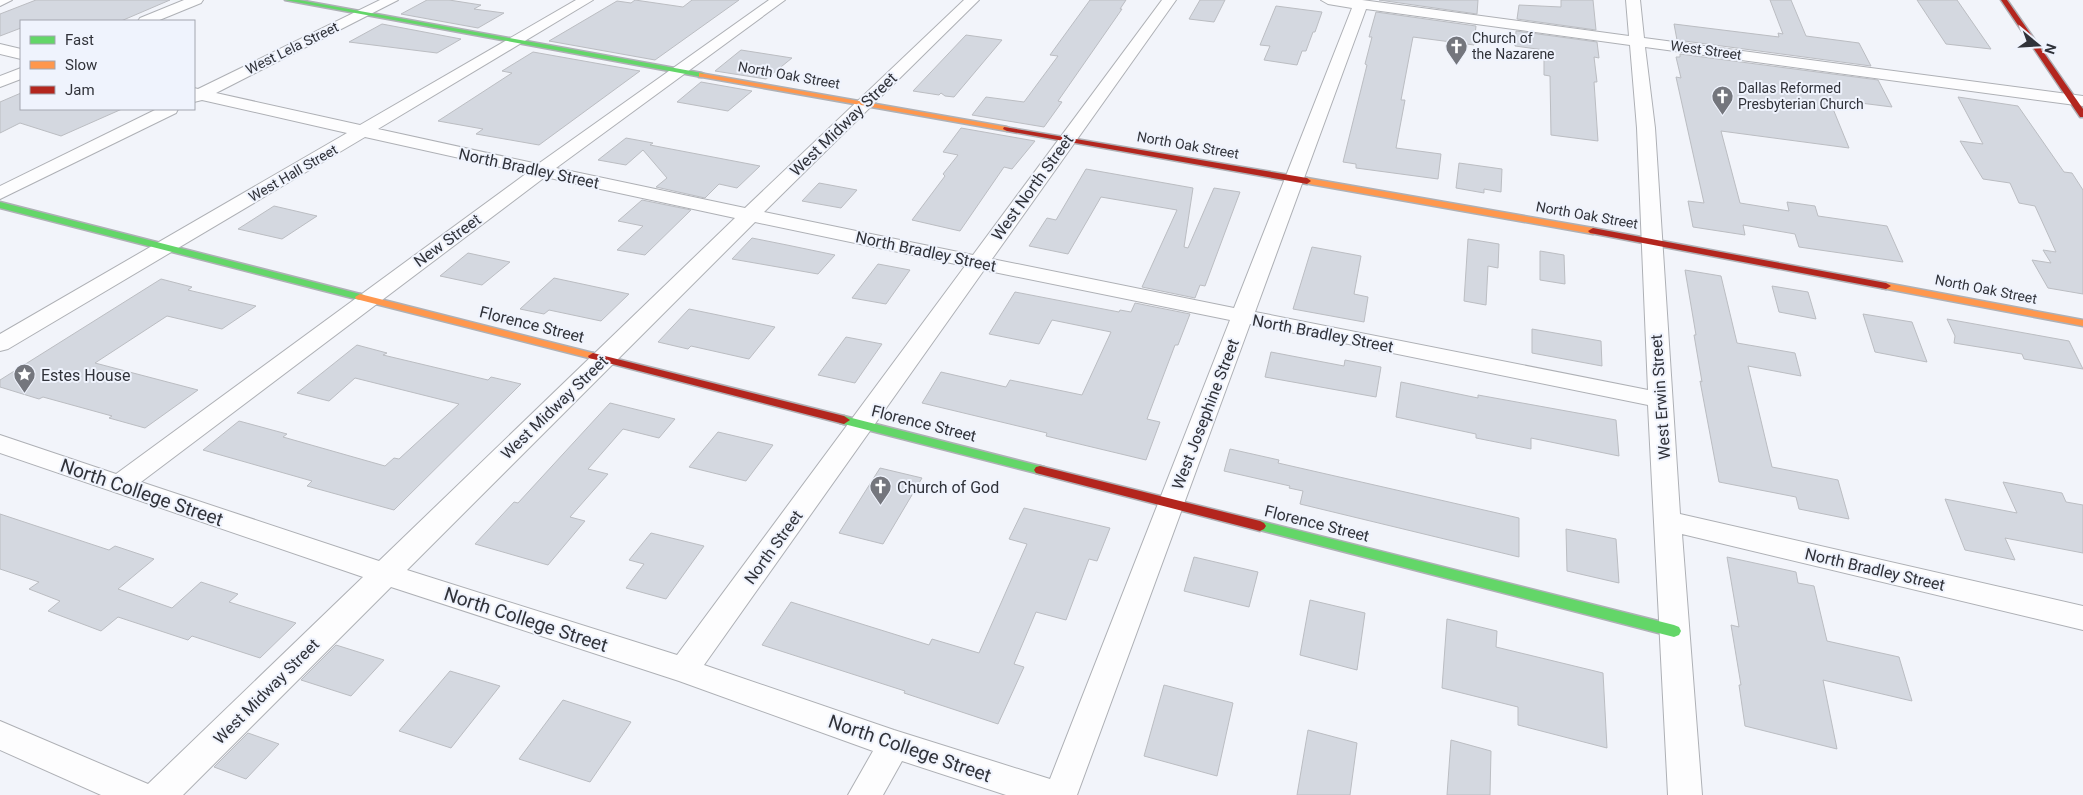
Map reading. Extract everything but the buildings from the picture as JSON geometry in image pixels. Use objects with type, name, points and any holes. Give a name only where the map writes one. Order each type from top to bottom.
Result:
[{"type":"street","points":[[0,2],[6,0]]},
{"type":"street","points":[[147,20],[196,0]]},
{"type":"street","name":"North Oak Street","points":[[288,0],[863,104],[1068,138],[1651,241],[2083,323]]},
{"type":"street","name":"West Lela Street","points":[[196,95],[391,0]]},
{"type":"street","name":"West Hall Street","points":[[0,344],[586,0]]},
{"type":"street","name":"New Street","points":[[120,484],[541,170],[778,0]]},
{"type":"street","name":"West Midway Street","points":[[160,795],[750,214],[972,0]]},
{"type":"street","name":"West North Street","points":[[863,424],[1168,0]]},
{"type":"street","name":"West Street","points":[[1328,0],[2078,100]]},
{"type":"street","name":"West Erwin Street","points":[[1633,0],[1646,128],[1660,400],[1685,795]]},
{"type":"street","points":[[2004,0],[2078,100],[2083,115]]},
{"type":"street","name":"West Josephine Street","points":[[1060,795],[1361,4]]},
{"type":"street","points":[[0,49],[20,54]]},
{"type":"street","points":[[0,82],[20,73]]},
{"type":"street","name":"North Bradley Street","points":[[196,95],[362,133],[979,262],[1660,400]]},
{"type":"street","points":[[0,193],[168,110]]},
{"type":"street","name":"Florence Street","points":[[0,205],[1674,631]]},
{"type":"street","name":"North Street","points":[[684,670],[863,424]]},
{"type":"street","name":"North College Street","points":[[0,444],[385,574],[684,670],[894,744],[1052,795]]},
{"type":"street","name":"North Bradley Street","points":[[1668,521],[2083,618]]},
{"type":"street","points":[[0,734],[137,795]]},
{"type":"street","points":[[865,795],[894,744]]},
{"type":"traffic: fast","points":[[288,0],[702,75]]},
{"type":"traffic: fast","points":[[0,205],[360,297]]},
{"type":"traffic: fast","points":[[844,420],[1040,470]]},
{"type":"traffic: fast","points":[[1260,526],[1674,631]]},
{"type":"traffic: slow","points":[[702,75],[1007,129]]},
{"type":"traffic: slow","points":[[1307,181],[1593,231]]},
{"type":"traffic: slow","points":[[1886,286],[2083,323]]},
{"type":"traffic: slow","points":[[360,297],[593,356]]},
{"type":"traffic: jam","points":[[2004,0],[2083,115]]},
{"type":"traffic: jam","points":[[1007,129],[1307,181]]},
{"type":"traffic: jam","points":[[1593,231],[1886,286]]},
{"type":"traffic: jam","points":[[593,356],[844,420]]},
{"type":"traffic: jam","points":[[1040,470],[1260,526]]},
{"type":"place","name":"Church of the Nazarene","points":[[1456,65]]},
{"type":"place","name":"Dallas Reformed Presbyterian Church","points":[[1722,115]]},
{"type":"place","name":"Estes House","points":[[25,394]]},
{"type":"place","name":"Church of God","points":[[881,506]]}]
